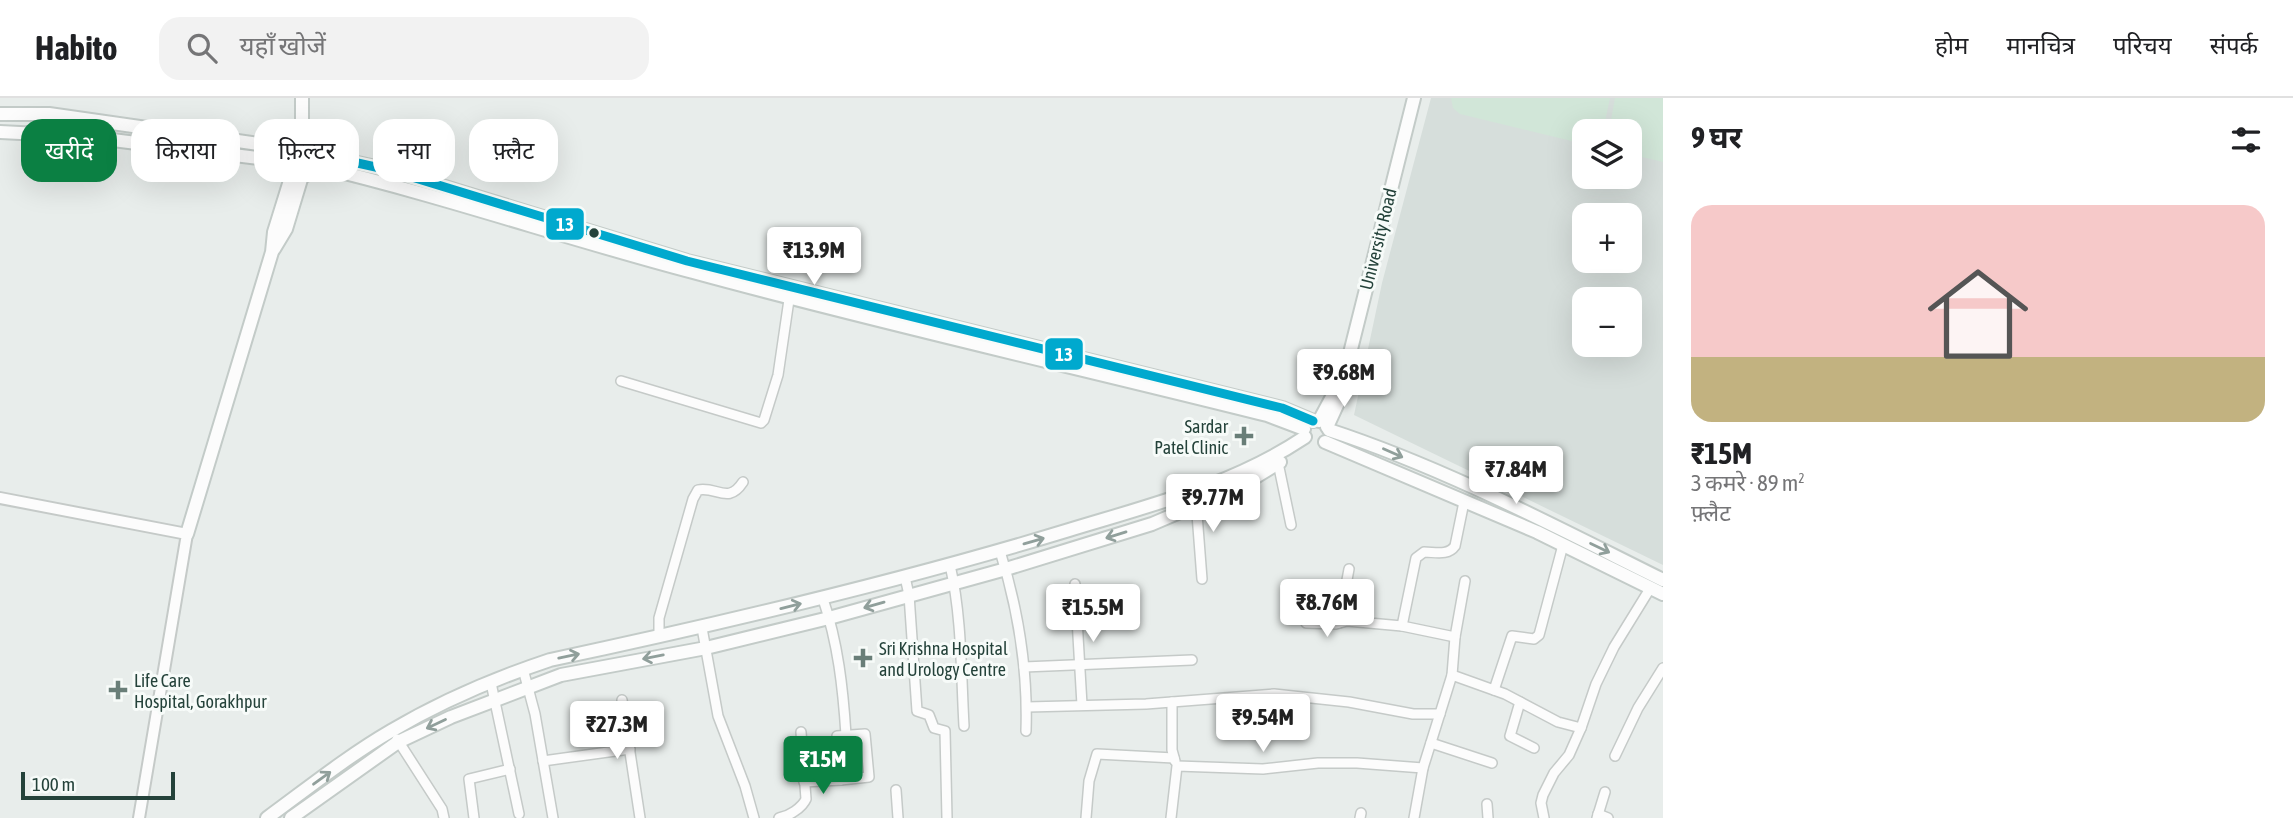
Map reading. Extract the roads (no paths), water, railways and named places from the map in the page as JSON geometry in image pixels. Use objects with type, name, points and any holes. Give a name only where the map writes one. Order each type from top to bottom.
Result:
[{"type":"main road","points":[[302,98],[302,119]]},
{"type":"main road","name":"University Road","points":[[1316,431],[1343,381],[1414,98]]},
{"type":"main road","points":[[0,114],[49,114],[254,143]]},
{"type":"main road","points":[[0,132],[80,136],[254,157]]},
{"type":"main road","points":[[359,166],[389,170],[790,293],[944,323],[1282,408],[1316,431],[1657,590]]},
{"type":"main road","points":[[187,534],[272,252],[274,232],[294,182]]},
{"type":"main road","points":[[267,818],[395,736],[491,683],[523,669],[550,660],[823,599],[1196,498],[1238,481],[1277,460],[1316,431]]},
{"type":"main road","points":[[1316,431],[1382,448],[1507,503],[1663,580]]},
{"type":"main road","points":[[291,818],[395,736],[561,675],[706,648],[829,618],[1006,569],[1152,524],[1196,498]]},
{"type":"street","points":[[621,381],[761,423],[778,375],[790,293]]},
{"type":"street","points":[[1277,460],[1291,525]]},
{"type":"street","points":[[1238,481],[1248,504]]},
{"type":"street","points":[[659,637],[659,618],[693,499],[698,490],[707,488],[730,494],[743,482]]},
{"type":"street","points":[[0,498],[187,534],[139,818]]},
{"type":"street","points":[[1196,498],[1202,579]]},
{"type":"street","points":[[1402,626],[1416,558],[1424,552],[1448,553],[1452,550],[1464,502]]},
{"type":"street","points":[[1494,690],[1512,636],[1534,639],[1539,635],[1563,545]]},
{"type":"street","points":[[1000,551],[1020,628],[1027,707],[1026,731]]},
{"type":"street","points":[[950,565],[954,582],[964,726]]},
{"type":"street","points":[[1339,623],[1349,569]]},
{"type":"street","points":[[905,577],[909,595],[916,711],[929,715],[934,728],[945,731],[947,818]]},
{"type":"street","points":[[1414,818],[1423,768],[1452,675],[1455,637],[1465,581]]},
{"type":"street","points":[[1075,584],[1082,705]]},
{"type":"street","points":[[1544,818],[1541,803],[1543,795],[1554,773],[1569,755],[1596,684],[1614,647],[1657,590]]},
{"type":"street","points":[[823,599],[842,680],[846,735]]},
{"type":"street","points":[[1306,623],[1347,621],[1402,626],[1455,637]]},
{"type":"street","points":[[702,628],[718,716],[745,786],[754,818]]},
{"type":"street","points":[[1024,667],[1192,660]]},
{"type":"street","points":[[1615,756],[1638,708],[1663,668]]},
{"type":"street","points":[[523,669],[552,818]]},
{"type":"street","points":[[1452,675],[1494,690],[1558,722],[1581,728]]},
{"type":"street","points":[[491,683],[519,814]]},
{"type":"street","points":[[1027,707],[1172,702],[1274,694],[1349,702],[1413,714],[1440,714]]},
{"type":"street","points":[[622,700],[640,818]]},
{"type":"street","points":[[1171,818],[1176,762],[1172,750],[1172,702]]},
{"type":"street","points":[[1520,702],[1510,736],[1534,748]]},
{"type":"street","points":[[779,818],[786,817],[804,804],[806,799],[800,732]]},
{"type":"street","points":[[804,782],[841,780],[869,777],[865,734],[837,736],[841,780]]},
{"type":"street","points":[[395,736],[442,809],[444,818]]},
{"type":"street","points":[[1431,743],[1492,763]]},
{"type":"street","points":[[543,761],[630,749]]},
{"type":"street","points":[[1086,818],[1088,785],[1097,754],[1263,769],[1318,763],[1423,768]]},
{"type":"street","points":[[474,818],[469,779],[510,769]]},
{"type":"street","points":[[896,790],[898,818]]},
{"type":"street","points":[[1605,792],[1598,816],[1608,818]]},
{"type":"street","points":[[1487,804],[1488,818]]},
{"type":"place","name":"Sardar Patel Clinic","points":[[1244,436]]},
{"type":"place","name":"Sri Krishna Hospital and Urology Centre","points":[[863,658]]},
{"type":"place","name":"Life Care Hospital, Gorakhpur","points":[[118,690]]}]
